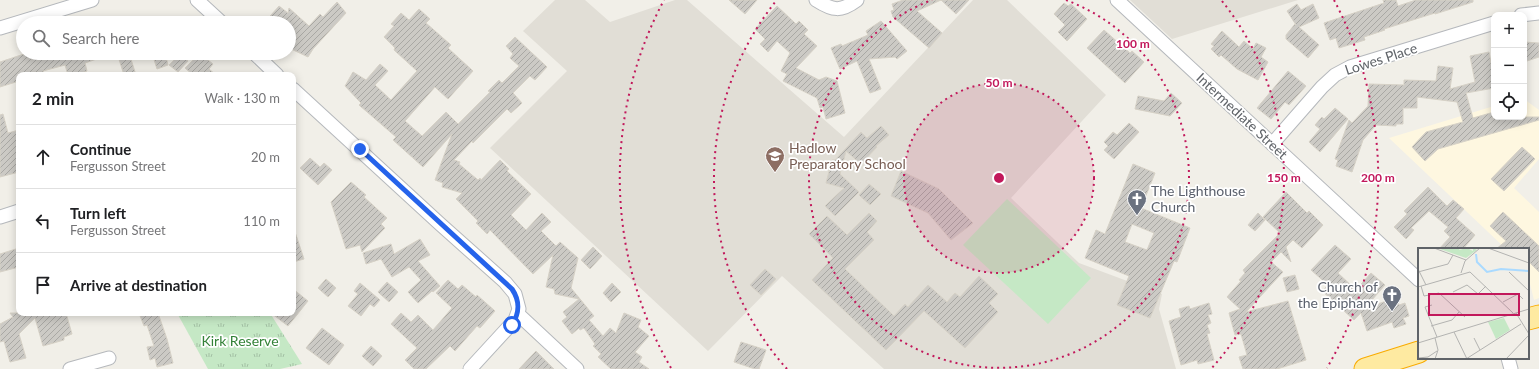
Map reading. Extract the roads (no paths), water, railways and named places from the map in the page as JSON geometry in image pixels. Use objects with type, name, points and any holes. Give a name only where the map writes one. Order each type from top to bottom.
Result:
[{"type":"highway","points":[[1529,319],[1539,316]]},
{"type":"highway","points":[[1365,369],[1418,352]]},
{"type":"street","points":[[39,16],[92,0]]},
{"type":"street","points":[[197,0],[214,16]]},
{"type":"street","points":[[816,0],[829,9],[847,8],[857,0]]},
{"type":"street","name":"Intermediate Street","points":[[1117,0],[1418,279]]},
{"type":"street","points":[[1527,14],[1539,13]]},
{"type":"street","points":[[0,28],[16,23]]},
{"type":"street","name":"Lowes Place","points":[[1272,144],[1335,75],[1350,67],[1491,24]]},
{"type":"street","points":[[261,60],[274,72]]},
{"type":"street","points":[[296,92],[512,289],[517,298],[519,309],[518,314],[512,325],[470,369]]},
{"type":"street","points":[[0,217],[16,212]]},
{"type":"street","points":[[518,314],[577,369]]},
{"type":"street","points":[[70,369],[108,358]]},
{"type":"street","points":[[1508,359],[1511,369]]},
{"type":"place","name":"Hadlow Preparatory School","points":[[775,173]]},
{"type":"place","name":"The Lighthouse Church","points":[[1137,216]]},
{"type":"place","name":"Church of the Epiphany","points":[[1392,312]]},
{"type":"park label","name":"Kirk Reserve","points":[[240,341]]}]
